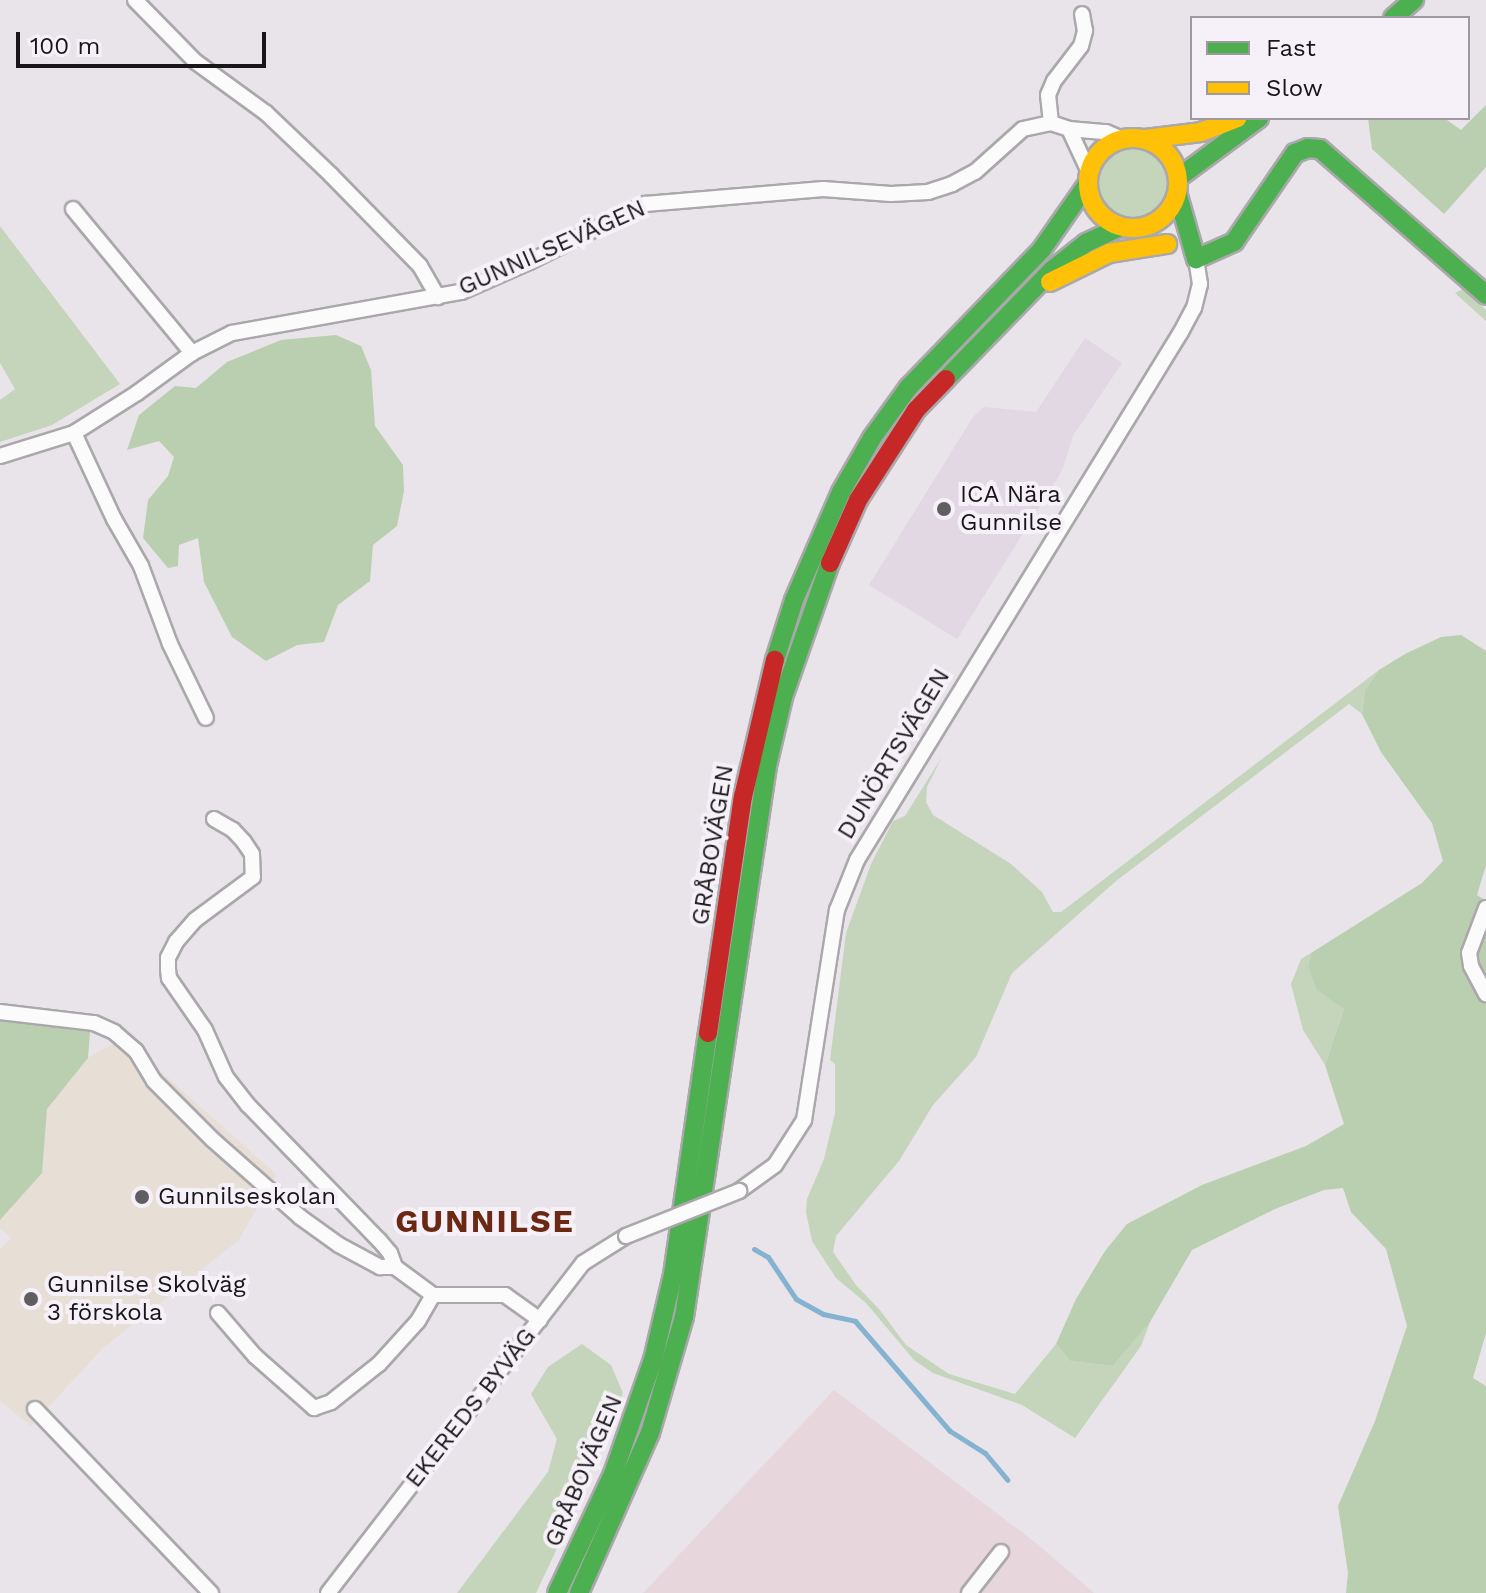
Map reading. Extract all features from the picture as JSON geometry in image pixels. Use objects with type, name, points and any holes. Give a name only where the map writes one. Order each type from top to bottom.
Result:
[{"type":"main road","points":[[1395,16],[1414,0]]},
{"type":"main road","points":[[1232,120],[1201,132],[1122,139],[1101,151],[1088,177],[1093,205],[1100,215],[1121,227],[1145,227],[1169,210],[1178,185],[1211,150],[1256,120]]},
{"type":"main road","points":[[1143,139],[1170,158],[1178,185]]},
{"type":"main road","points":[[1145,227],[1167,244],[1194,255],[1234,242],[1290,158],[1302,149],[1312,148],[1331,157],[1486,295]]},
{"type":"main road","name":"GRÅBOVÄGEN","points":[[557,1593],[613,1474],[656,1346],[673,1275],[743,797],[768,683],[794,600],[841,492],[872,438],[908,388],[1042,249],[1088,177]]},
{"type":"main road","name":"DUNÖRTSVÄGEN","points":[[1178,185],[1194,255]]},
{"type":"main road","name":"GRÅBOVÄGEN","points":[[579,1593],[650,1433],[684,1317],[767,766],[802,638],[852,512],[889,449],[945,376],[1086,243],[1121,227]]},
{"type":"main road","points":[[1036,288],[1109,253],[1167,244]]},
{"type":"street","points":[[135,0],[196,62],[266,113],[331,175],[420,266],[438,297]]},
{"type":"street","points":[[1082,14],[1085,31],[1081,46],[1054,81],[1048,95],[1051,123],[1069,129],[1106,132],[1122,139]]},
{"type":"street","name":"GUNNILSEVÄGEN","points":[[0,456],[74,433],[192,353],[232,333],[461,292],[645,204],[823,189],[891,194],[928,192],[975,172],[1023,129],[1051,123]]},
{"type":"street","points":[[1069,129],[1088,177]]},
{"type":"street","points":[[73,209],[192,353]]},
{"type":"street","name":"DUNÖRTSVÄGEN","points":[[626,1236],[739,1191],[775,1165],[804,1120],[837,910],[857,860],[1181,332],[1194,308],[1200,284],[1194,255]]},
{"type":"street","points":[[74,433],[114,519],[141,566],[170,644],[206,718]]},
{"type":"street","points":[[214,819],[233,830],[244,842],[252,854],[253,877],[195,920],[176,942],[168,958],[169,978],[199,1020],[226,1077],[248,1105],[379,1240],[390,1253],[395,1267],[433,1295],[505,1295],[540,1320]]},
{"type":"street","points":[[1486,908],[1469,953],[1471,966],[1486,994]]},
{"type":"street","points":[[0,1012],[94,1023],[114,1032],[136,1051],[154,1081],[213,1140],[300,1217],[339,1245],[380,1267],[395,1267]]},
{"type":"street","name":"EKEREDS BYVÄG","points":[[328,1593],[583,1263],[626,1236]]},
{"type":"street","points":[[218,1313],[255,1356],[314,1408],[331,1402],[379,1364],[418,1321],[433,1295]]},
{"type":"street","points":[[35,1409],[211,1593]]},
{"type":"street","points":[[969,1593],[1001,1552]]},
{"type":"shaded area","points":[[1085,338],[1122,363],[1073,436],[1062,471],[957,639],[869,585],[973,417],[984,407],[1036,412]]},
{"type":"shaded area","name":"Gunnilseskolan","points":[[113,1044],[143,1056],[276,1174],[239,1240],[103,1348],[31,1426],[0,1401],[0,1250],[11,1238],[0,1228],[0,1220],[42,1173],[47,1108],[88,1058]]},
{"type":"shaded area","points":[[834,1390],[1036,1543],[1094,1593],[643,1593]]},
{"type":"green space","points":[[1486,105],[1486,167],[1444,214],[1372,149],[1368,120],[1447,120],[1461,130]]},
{"type":"green space","points":[[1134,149],[1159,159],[1169,184],[1159,209],[1134,219],[1109,209],[1099,184],[1109,159]]},
{"type":"green space","points":[[0,226],[120,384],[52,425],[0,442],[0,400],[15,389],[0,363]]},
{"type":"green space","points":[[1463,289],[1486,310],[1486,321],[1455,293]]},
{"type":"green space","points":[[336,335],[361,346],[371,370],[375,426],[403,465],[404,491],[397,526],[373,545],[370,581],[338,605],[324,642],[297,645],[266,661],[232,637],[204,582],[198,538],[179,545],[178,566],[168,568],[143,538],[148,500],[168,476],[174,457],[159,441],[127,450],[139,415],[175,386],[196,388],[227,362],[281,340]]},
{"type":"green space","points":[[1461,635],[1486,651],[1486,865],[1477,895],[1486,901],[1486,1333],[1473,1378],[1486,1386],[1486,1593],[1346,1593],[1348,1573],[1338,1506],[1375,1421],[1407,1326],[1386,1249],[1351,1212],[1343,1188],[1324,1190],[1275,1209],[1192,1250],[1150,1322],[1113,1366],[1070,1361],[1056,1344],[1076,1299],[1105,1251],[1127,1224],[1202,1185],[1306,1146],[1344,1124],[1325,1065],[1344,1009],[1317,990],[1308,966],[1311,953],[1422,883],[1443,861],[1432,823],[1381,752],[1362,714],[1365,690],[1379,670],[1405,654],[1441,637]]},
{"type":"green space","points":[[1379,670],[1365,690],[1362,714],[1349,704],[1116,881],[1012,973],[976,1057],[933,1105],[899,1161],[836,1236],[833,1252],[856,1285],[906,1345],[949,1374],[1015,1394],[1056,1344],[1070,1361],[1113,1366],[1150,1322],[1141,1346],[1075,1438],[1022,1405],[933,1373],[914,1360],[866,1303],[836,1278],[812,1241],[806,1212],[807,1199],[824,1159],[835,1113],[835,1064],[830,1060],[846,933],[871,864],[893,821],[905,816],[942,757],[927,787],[926,802],[933,815],[1011,864],[1042,892],[1053,912],[1061,912]]},
{"type":"green space","points":[[1311,953],[1308,966],[1344,1009],[1325,1065],[1303,1030],[1291,984],[1301,959]]},
{"type":"green space","points":[[0,1015],[90,1032],[88,1058],[47,1109],[42,1173],[0,1220]]},
{"type":"green space","points":[[582,1344],[611,1365],[623,1393],[577,1506],[536,1593],[457,1593],[548,1472],[557,1439],[531,1394],[548,1367]]},
{"type":"waterway","points":[[754,1249],[768,1257],[796,1299],[823,1314],[855,1321],[950,1431],[985,1453],[1008,1480]]},
{"type":"traffic: fast","points":[[1395,16],[1414,0]]},
{"type":"traffic: fast","points":[[1178,178],[1256,120]]},
{"type":"traffic: fast","points":[[1177,192],[1196,259],[1234,242],[1295,153],[1308,148],[1320,149],[1486,295]]},
{"type":"traffic: fast","points":[[775,660],[794,600],[841,492],[872,438],[908,388],[1042,249],[1088,183]]},
{"type":"traffic: fast","points":[[946,379],[1052,270],[1086,243],[1121,227]]},
{"type":"traffic: fast","points":[[579,1593],[650,1433],[684,1317],[767,766],[783,697],[830,563]]},
{"type":"traffic: fast","points":[[557,1593],[613,1474],[653,1360],[673,1275],[708,1033]]},
{"type":"traffic: slow","points":[[1145,139],[1201,132],[1232,120]]},
{"type":"traffic: slow","points":[[1133,138],[1150,141],[1165,151],[1175,166],[1178,183],[1175,200],[1165,215],[1150,225],[1133,228],[1116,225],[1101,215],[1091,200],[1088,183],[1091,166],[1101,151],[1116,141],[1133,138]]},
{"type":"traffic: slow","points":[[1050,282],[1109,253],[1167,244]]},
{"type":"traffic: jam","points":[[830,563],[858,500],[916,410],[946,379]]},
{"type":"traffic: jam","points":[[708,1033],[743,797],[775,660]]},
{"type":"place","name":"ICA Nära Gunnilse","points":[[944,509]]},
{"type":"place","name":"Gunnilseskolan","points":[[142,1197]]},
{"type":"place","name":"Gunnilse Skolväg 3 förskola","points":[[31,1299]]},
{"type":"district","name":"GUNNILSE","points":[[485,1221]]}]
